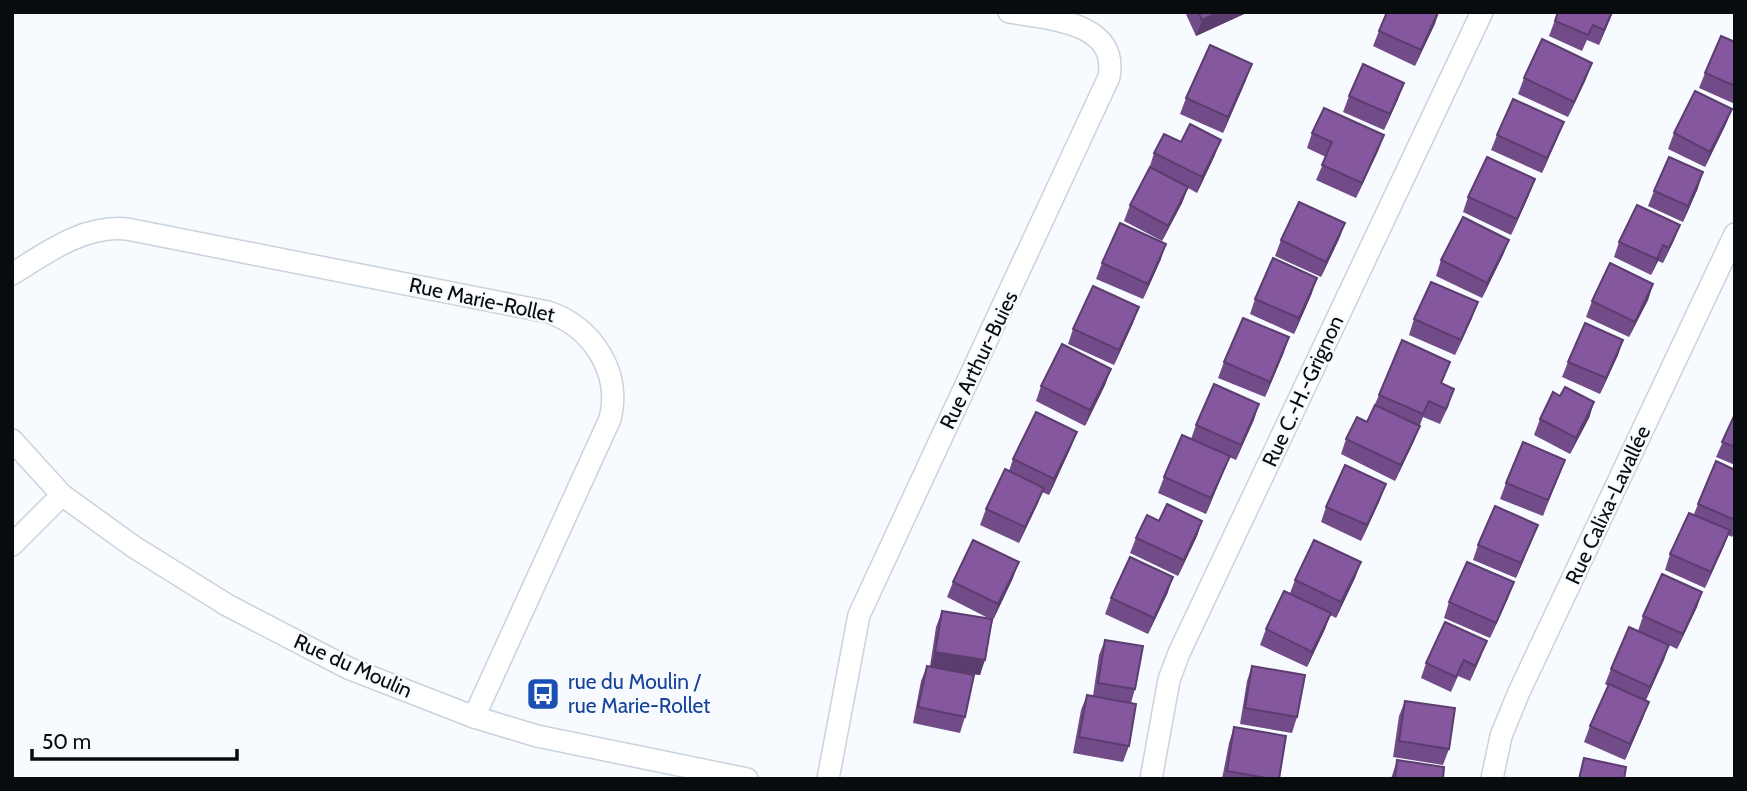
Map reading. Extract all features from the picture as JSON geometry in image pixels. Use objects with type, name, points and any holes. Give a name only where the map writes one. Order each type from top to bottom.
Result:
[{"type":"street","name":"Rue Arthur-Buies","points":[[828,779],[859,615],[1027,260],[1109,77],[1111,65],[1108,53],[1102,42],[1088,30],[1009,12]]},
{"type":"street","name":"Rue C.-H.-Grignon","points":[[1151,779],[1169,680],[1178,653],[1482,12]]},
{"type":"street","name":"Rue Marie-Rollet","points":[[12,274],[83,234],[102,229],[127,229],[548,312],[570,321],[589,336],[604,360],[611,381],[613,401],[610,419],[474,717]]},
{"type":"street","name":"Rue Calixa-Lavallée","points":[[1492,779],[1501,736],[1519,692],[1735,234]]},
{"type":"street","name":"Rue du Moulin","points":[[12,440],[62,495],[134,547],[238,611],[348,668],[474,717],[553,740],[747,779]]},
{"type":"street","points":[[12,545],[62,495]]},
{"type":"building","points":[[1198,12],[1219,12],[1202,20]]},
{"type":"building","points":[[1387,12],[1438,12],[1421,50],[1379,31]]},
{"type":"building","points":[[1558,12],[1612,12],[1604,30],[1593,25],[1588,35],[1555,21]]},
{"type":"building","points":[[1721,36],[1735,42],[1735,86],[1705,73]]},
{"type":"building","points":[[1542,39],[1592,63],[1574,102],[1524,78]]},
{"type":"building","points":[[1210,45],[1252,64],[1228,117],[1186,98]]},
{"type":"building","points":[[1363,64],[1404,83],[1390,114],[1349,96]]},
{"type":"building","points":[[1695,91],[1732,109],[1710,152],[1674,133]]},
{"type":"building","points":[[1513,99],[1564,122],[1547,158],[1497,135]]},
{"type":"building","points":[[1324,108],[1384,135],[1362,183],[1322,165],[1332,142],[1312,133]]},
{"type":"building","points":[[1190,124],[1221,140],[1202,177],[1154,153],[1164,134],[1181,142]]},
{"type":"building","points":[[1487,157],[1535,179],[1517,219],[1468,197]]},
{"type":"building","points":[[1669,157],[1703,172],[1688,206],[1654,191]]},
{"type":"building","points":[[1150,167],[1188,187],[1168,226],[1130,205]]},
{"type":"building","points":[[1299,202],[1345,223],[1326,262],[1281,240]]},
{"type":"building","points":[[1637,205],[1680,225],[1669,248],[1663,245],[1657,259],[1619,242]]},
{"type":"building","points":[[1463,217],[1509,240],[1487,283],[1441,260]]},
{"type":"building","points":[[1120,223],[1166,244],[1148,284],[1102,263]]},
{"type":"building","points":[[1273,258],[1317,278],[1299,318],[1255,299]]},
{"type":"building","points":[[1610,263],[1653,284],[1635,322],[1592,301]]},
{"type":"building","points":[[1431,282],[1478,302],[1461,340],[1414,319]]},
{"type":"building","points":[[1093,286],[1139,307],[1119,350],[1073,329]]},
{"type":"building","points":[[1243,318],[1289,337],[1270,382],[1224,362]]},
{"type":"building","points":[[1585,323],[1623,340],[1606,378],[1568,362]]},
{"type":"building","points":[[1402,340],[1450,362],[1441,383],[1454,389],[1446,409],[1429,401],[1423,414],[1379,395]]},
{"type":"building","points":[[1062,344],[1111,369],[1090,410],[1041,386]]},
{"type":"building","points":[[1214,384],[1259,404],[1241,445],[1196,425]]},
{"type":"building","points":[[1565,387],[1594,402],[1576,438],[1540,419],[1553,392],[1560,396]]},
{"type":"building","points":[[1375,405],[1420,426],[1401,465],[1346,439],[1357,417],[1367,422]]},
{"type":"building","points":[[1036,412],[1077,432],[1054,479],[1013,459]]},
{"type":"building","points":[[1735,414],[1735,447],[1722,442]]},
{"type":"building","points":[[1182,435],[1230,456],[1211,498],[1164,477]]},
{"type":"building","points":[[1523,442],[1565,460],[1548,500],[1506,483]]},
{"type":"building","points":[[1716,461],[1735,470],[1735,520],[1698,504]]},
{"type":"building","points":[[1345,465],[1386,484],[1367,525],[1326,507]]},
{"type":"building","points":[[1005,469],[1044,488],[1025,527],[986,509]]},
{"type":"building","points":[[1167,504],[1202,521],[1184,560],[1136,538],[1147,515],[1159,521]]},
{"type":"building","points":[[1495,506],[1538,525],[1521,563],[1478,545]]},
{"type":"building","points":[[1689,513],[1730,530],[1711,572],[1670,554]]},
{"type":"building","points":[[973,540],[1019,562],[998,604],[953,582]]},
{"type":"building","points":[[1314,540],[1361,562],[1341,602],[1295,580]]},
{"type":"building","points":[[1130,557],[1173,577],[1154,618],[1111,598]]},
{"type":"building","points":[[1467,562],[1514,582],[1496,623],[1449,602]]},
{"type":"building","points":[[1662,574],[1702,592],[1683,634],[1643,616]]},
{"type":"building","points":[[1284,591],[1331,613],[1312,652],[1266,629]]},
{"type":"building","points":[[942,611],[992,619],[985,660],[935,652]]},
{"type":"building","points":[[1445,622],[1487,641],[1475,666],[1464,660],[1456,677],[1426,663]]},
{"type":"building","points":[[1629,627],[1669,645],[1650,687],[1611,669]]},
{"type":"building","points":[[1105,640],[1143,646],[1135,689],[1098,683]]},
{"type":"building","points":[[927,666],[974,675],[965,717],[918,707]]},
{"type":"building","points":[[1252,666],[1305,675],[1297,717],[1245,708]]},
{"type":"building","points":[[1609,684],[1649,702],[1630,744],[1590,726]]},
{"type":"building","points":[[1087,695],[1136,704],[1129,746],[1079,737]]},
{"type":"building","points":[[1405,701],[1455,708],[1449,749],[1399,741]]},
{"type":"building","points":[[1234,727],[1286,736],[1279,779],[1227,771]]},
{"type":"building","points":[[1584,758],[1626,767],[1624,779],[1579,779]]},
{"type":"building","points":[[1397,760],[1444,767],[1443,779],[1395,779]]},
{"type":"place","name":"rue du Moulin / rue Marie-Rollet","points":[[543,694]]}]
